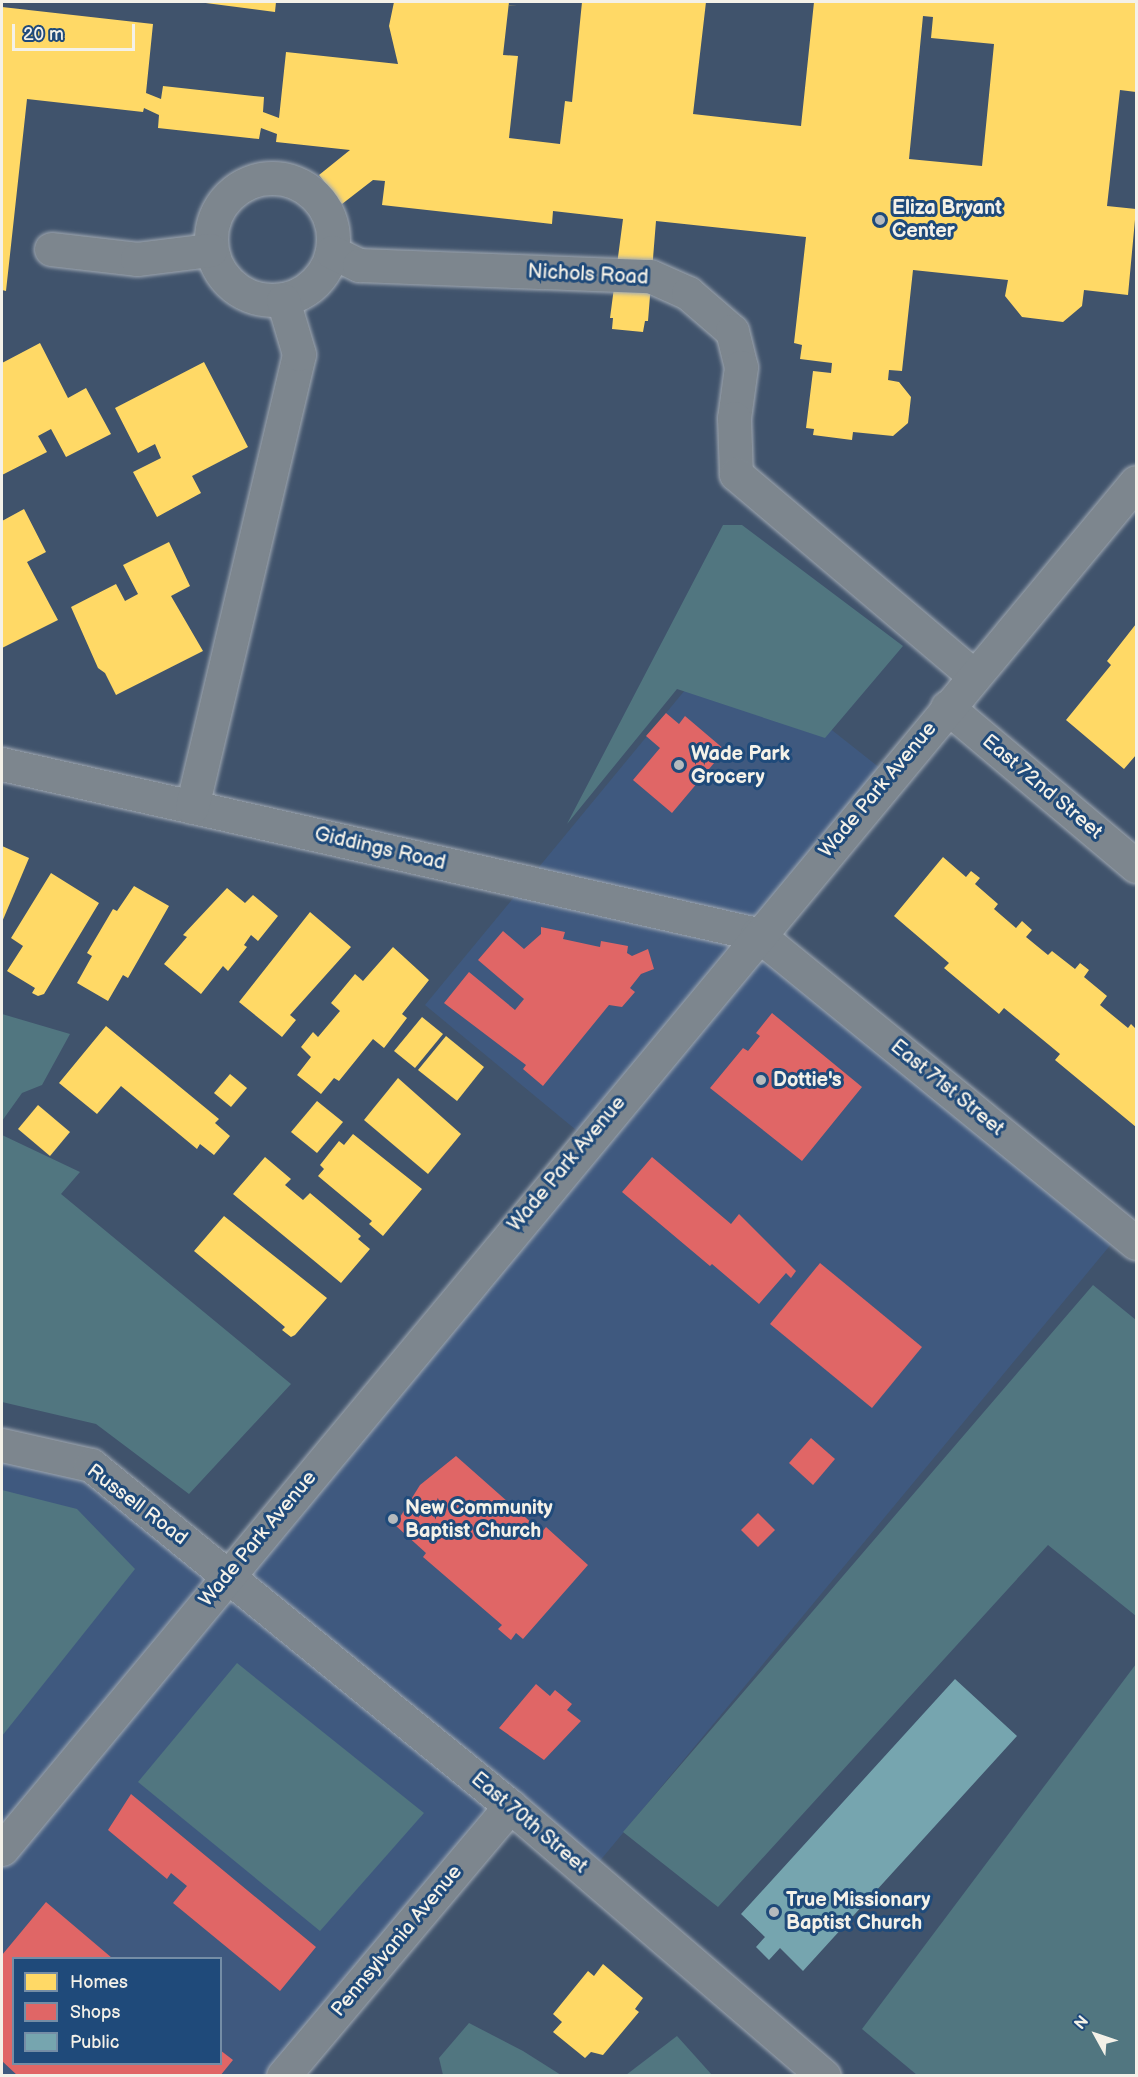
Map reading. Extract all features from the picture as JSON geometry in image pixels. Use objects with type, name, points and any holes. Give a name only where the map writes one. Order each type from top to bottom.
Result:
[{"type":"street","points":[[260,178],[285,178],[313,194],[324,206],[333,228],[332,252],[322,274],[305,291],[283,300],[258,300],[236,290],[219,273],[210,250],[211,226],[221,204],[238,187],[260,178]]},
{"type":"street","points":[[51,249],[137,259],[210,250]]},
{"type":"street","name":"Nichols Road","points":[[332,252],[359,265],[650,276],[688,293],[732,331],[741,367],[734,418],[736,474],[974,676]]},
{"type":"street","points":[[192,807],[299,354],[283,300]]},
{"type":"street","name":"Wade Park Avenue","points":[[2,1849],[758,934],[1137,482]]},
{"type":"street","name":"East 72nd Street","points":[[948,707],[1137,866]]},
{"type":"street","name":"Giddings Road","points":[[2,764],[758,934]]},
{"type":"street","name":"East 71st Street","points":[[758,934],[1137,1243]]},
{"type":"street","name":"Russell Road","points":[[2,1445],[92,1465],[227,1576]]},
{"type":"street","name":"East 70th Street","points":[[227,1576],[510,1806],[824,2076]]},
{"type":"street","name":"Pennsylvania Avenue","points":[[283,2076],[510,1806]]},
{"type":"shaded area","points":[[723,644],[890,776],[758,933],[1122,1231],[589,1874],[510,1806],[283,2075],[2,2076],[2,1445],[91,1465],[227,1576],[587,1139],[425,1005]]},
{"type":"green space","points":[[723,525],[742,525],[903,646],[825,738],[677,689],[567,824]]},
{"type":"green space","points":[[2,1014],[70,1034],[42,1085],[22,1093],[2,1121]]},
{"type":"green space","points":[[2,1135],[80,1172],[61,1194],[291,1384],[189,1494],[96,1424],[2,1402]]},
{"type":"green space","points":[[1093,1285],[1136,1320],[1136,1616],[1048,1545],[718,1907],[623,1832]]},
{"type":"green space","points":[[2,1490],[77,1509],[135,1569],[2,1736]]},
{"type":"green space","points":[[237,1663],[424,1813],[320,1931],[138,1782]]},
{"type":"green space","points":[[1136,1664],[1136,2075],[917,2075],[862,2029]]},
{"type":"green space","points":[[469,2023],[523,2051],[561,2075],[443,2075],[439,2058]]},
{"type":"green space","points":[[677,2036],[712,2075],[626,2075]]},
{"type":"building: Homes","points":[[198,2],[276,2],[275,12]]},
{"type":"building: Homes","name":"Eliza Bryant Center","points":[[394,2],[509,2],[503,55],[518,56],[509,138],[560,144],[565,101],[572,102],[582,2],[706,2],[693,114],[801,126],[814,2],[1136,2],[1136,92],[1120,90],[1107,206],[1136,209],[1128,295],[1084,290],[1082,306],[1063,322],[1022,317],[1005,296],[1008,280],[913,270],[902,371],[889,370],[888,380],[899,382],[911,397],[908,423],[893,436],[853,432],[852,440],[813,435],[814,429],[806,428],[813,371],[831,373],[832,363],[800,359],[802,345],[794,343],[806,237],[656,221],[648,321],[645,321],[643,332],[612,329],[613,318],[610,318],[623,219],[553,211],[552,224],[382,205],[385,181],[373,180],[342,204],[319,175],[350,150],[276,142],[277,134],[261,128],[259,139],[158,128],[159,115],[144,108],[143,112],[27,99],[6,291],[2,290],[2,7],[153,24],[146,93],[161,99],[163,86],[264,97],[263,112],[279,118],[286,52],[398,64],[389,26]],"holes":[[[923,16],[933,17],[931,38],[994,44],[982,166],[909,159]]]},
{"type":"building: Homes","points":[[40,343],[68,398],[86,388],[111,434],[66,457],[51,429],[38,436],[47,452],[2,475],[2,363]]},
{"type":"building: Homes","points":[[204,362],[248,447],[192,476],[201,493],[157,517],[133,472],[161,458],[155,444],[138,453],[115,408]]},
{"type":"building: Homes","points":[[24,509],[46,552],[27,562],[58,620],[2,648],[2,521]]},
{"type":"building: Homes","points":[[169,542],[190,586],[171,596],[203,651],[116,695],[105,673],[98,668],[71,607],[116,584],[125,601],[138,594],[123,565]]},
{"type":"building: Homes","points":[[1136,624],[1136,755],[1124,769],[1066,720],[1111,665],[1107,661]]},
{"type":"building: Homes","points":[[2,846],[29,858],[2,922]]},
{"type":"building: Homes","points":[[943,857],[966,877],[971,871],[980,878],[975,884],[998,904],[994,909],[1016,928],[1022,921],[1032,930],[1026,937],[1048,955],[1052,951],[1075,969],[1080,963],[1089,970],[1084,977],[1107,996],[1100,1005],[1128,1028],[1131,1024],[1136,1029],[1136,1127],[1055,1060],[1060,1054],[1004,1008],[999,1014],[944,968],[949,963],[894,916]]},
{"type":"building: Homes","points":[[51,873],[99,903],[44,994],[38,996],[32,993],[35,988],[7,971],[23,946],[11,938]]},
{"type":"building: Homes","points":[[134,886],[169,906],[128,978],[123,975],[108,1001],[77,983],[92,956],[87,953],[113,909],[117,911]]},
{"type":"building: Homes","points":[[227,888],[245,903],[253,895],[278,916],[258,941],[251,935],[244,945],[247,947],[228,971],[223,966],[201,994],[164,964],[187,937],[183,935]]},
{"type":"building: Homes","points":[[310,912],[351,947],[290,1015],[296,1020],[282,1037],[239,1002]]},
{"type":"building: Homes","points":[[393,947],[429,980],[402,1014],[407,1018],[384,1048],[373,1039],[339,1081],[334,1078],[321,1094],[297,1075],[311,1057],[301,1047],[313,1032],[318,1037],[340,1011],[331,1003],[355,974],[363,981]]},
{"type":"building: Homes","points":[[422,1017],[443,1034],[415,1068],[394,1051]]},
{"type":"building: Homes","points":[[106,1026],[219,1119],[215,1123],[230,1136],[214,1155],[200,1144],[197,1149],[121,1086],[97,1114],[59,1083]]},
{"type":"building: Homes","points":[[446,1036],[484,1067],[457,1101],[418,1070]]},
{"type":"building: Homes","points":[[230,1074],[247,1088],[231,1107],[214,1093]]},
{"type":"building: Homes","points":[[398,1078],[461,1134],[428,1174],[364,1120]]},
{"type":"building: Homes","points":[[317,1101],[343,1122],[317,1153],[291,1132]]},
{"type":"building: Homes","points":[[38,1105],[70,1132],[50,1156],[18,1129]]},
{"type":"building: Homes","points":[[353,1134],[422,1189],[383,1236],[369,1224],[372,1221],[318,1176],[324,1169],[320,1165],[339,1141],[344,1145]]},
{"type":"building: Homes","points":[[265,1157],[291,1179],[285,1185],[303,1200],[310,1193],[361,1236],[358,1239],[370,1249],[341,1283],[233,1194]]},
{"type":"building: Homes","points":[[224,1216],[327,1298],[295,1335],[291,1337],[282,1330],[285,1327],[194,1251]]},
{"type":"building: Homes","points":[[603,1964],[643,1998],[635,2009],[639,2012],[603,2055],[591,2052],[585,2058],[553,2032],[562,2022],[553,2014],[588,1971],[594,1976]]},
{"type":"building: Shops","name":"Wade Park Grocery","points":[[666,713],[679,724],[685,716],[725,750],[672,813],[633,780],[660,748],[646,736]]},
{"type":"building: Shops","points":[[541,927],[565,932],[563,939],[600,947],[601,941],[628,946],[627,953],[632,956],[648,949],[654,969],[641,974],[630,988],[635,992],[622,1007],[609,1005],[543,1086],[523,1069],[526,1065],[444,1003],[469,972],[515,1010],[524,999],[478,960],[503,931],[524,949],[541,934]]},
{"type":"building: Shops","points":[[772,1013],[862,1087],[802,1161],[710,1088],[743,1048],[748,1051],[760,1036],[756,1033]]},
{"type":"building: Shops","points":[[652,1157],[731,1224],[739,1214],[796,1271],[791,1278],[786,1273],[759,1304],[622,1192]]},
{"type":"building: Shops","points":[[820,1263],[922,1347],[872,1408],[770,1324]]},
{"type":"building: Shops","points":[[811,1438],[835,1459],[813,1485],[789,1463]]},
{"type":"building: Shops","points":[[456,1456],[542,1532],[546,1527],[588,1565],[523,1639],[516,1633],[511,1640],[498,1629],[502,1625],[423,1557],[426,1553],[395,1525],[420,1485]]},
{"type":"building: Shops","points":[[758,1513],[775,1530],[758,1547],[741,1530]]},
{"type":"building: Shops","points":[[536,1684],[550,1696],[555,1690],[572,1704],[567,1710],[581,1721],[544,1760],[499,1728]]},
{"type":"building: Shops","points":[[131,1794],[316,1947],[280,1991],[173,1903],[187,1886],[171,1873],[167,1879],[108,1830]]},
{"type":"building: Shops","points":[[46,1902],[111,1957],[12,1957],[12,2065],[222,2065],[222,2052],[233,2060],[220,2076],[18,2076],[2,2061],[2,1955]]},
{"type":"building: Public","points":[[955,1679],[1017,1736],[803,1971],[780,1948],[769,1960],[756,1947],[765,1937],[741,1914]]},
{"type":"place","name":"Eliza Bryant Center","points":[[880,220]]},
{"type":"place","name":"Wade Park Grocery","points":[[679,765]]},
{"type":"place","name":"Dottie's","points":[[761,1080]]},
{"type":"place","name":"New Community Baptist Church","points":[[393,1519]]},
{"type":"place","name":"True Missionary Baptist Church","points":[[774,1912]]}]
